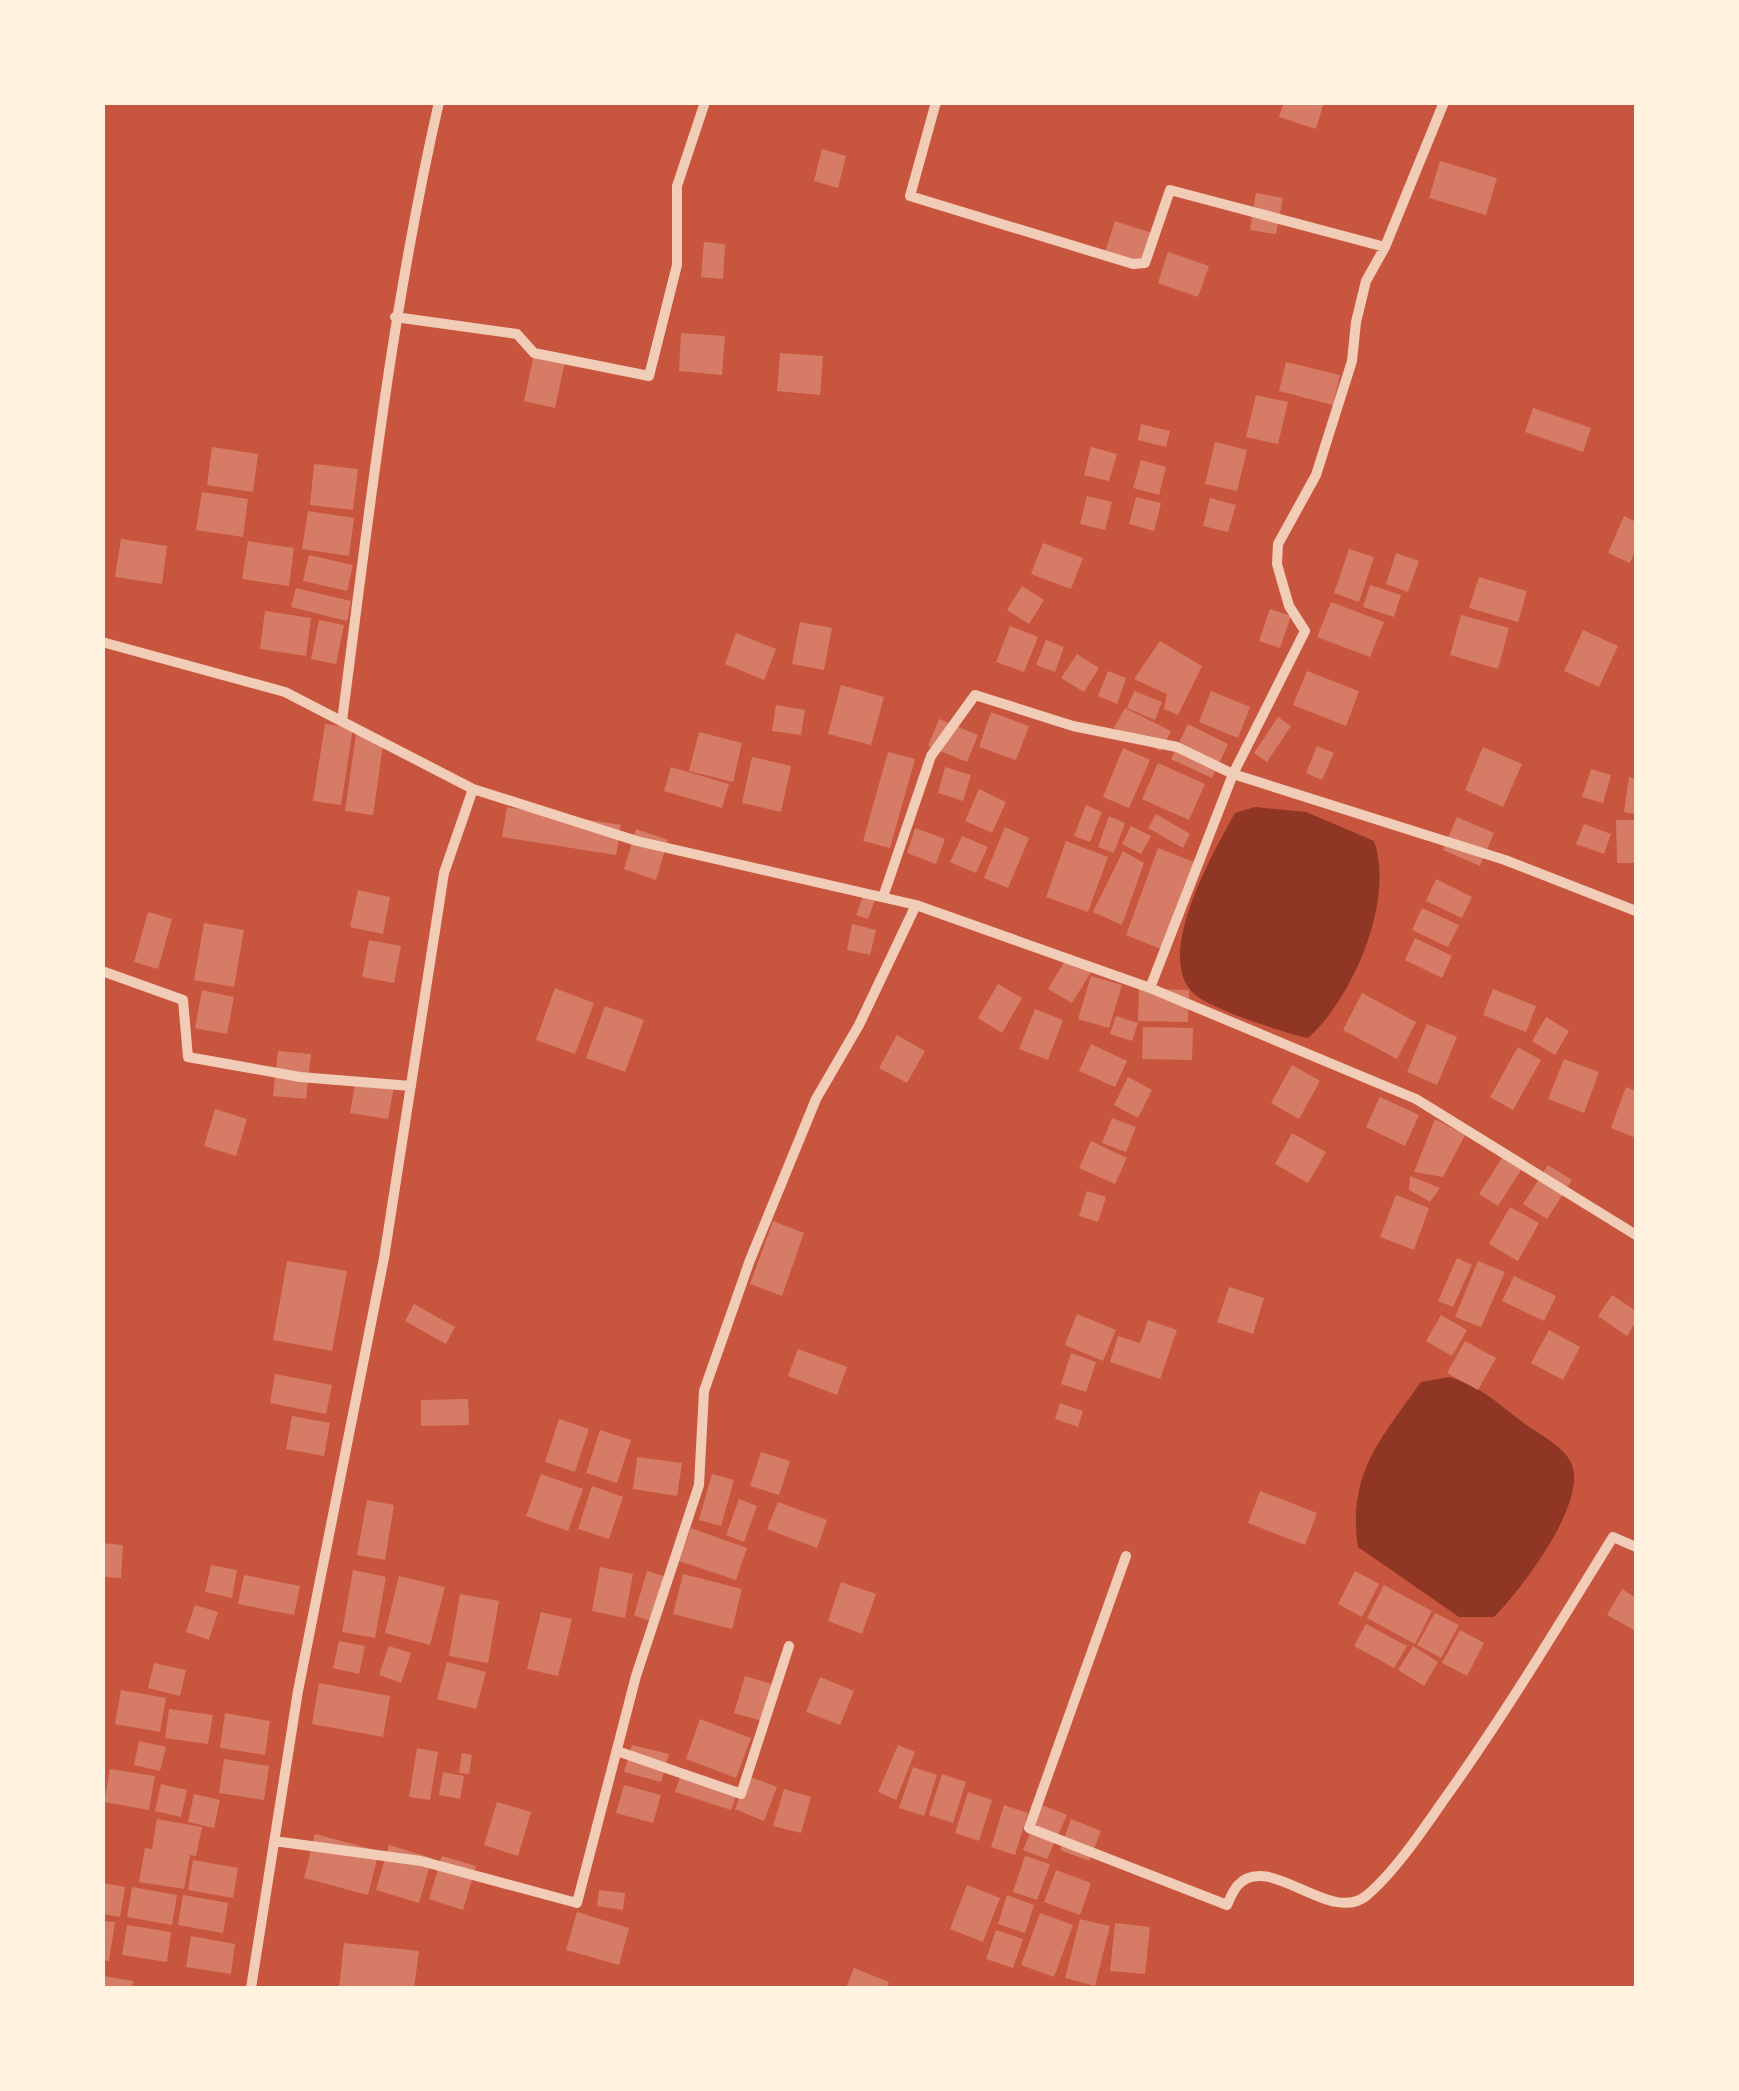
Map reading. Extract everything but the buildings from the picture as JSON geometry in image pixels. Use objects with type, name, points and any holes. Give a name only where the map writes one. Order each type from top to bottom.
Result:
[{"type":"street","points":[[342,721],[394,317],[439,102]]},
{"type":"street","points":[[394,317],[518,334],[534,353],[649,376],[677,265],[677,186],[704,102]]},
{"type":"street","points":[[936,102],[910,196],[1133,264],[1145,263],[1170,190],[1386,247]]},
{"type":"street","points":[[1150,988],[1233,774],[1305,631],[1289,606],[1276,564],[1278,544],[1316,475],[1352,361],[1366,282],[1386,247],[1444,102]]},
{"type":"street","points":[[102,642],[285,692],[473,789],[637,840],[916,904],[1150,988],[1416,1099],[1636,1235]]},
{"type":"street","points":[[883,897],[930,756],[975,695],[1073,726],[1178,747],[1233,774],[1505,860],[1636,911]]},
{"type":"street","points":[[251,1988],[298,1692],[384,1258],[444,873],[473,789]]},
{"type":"street","points":[[274,1841],[420,1861],[578,1903],[636,1676],[699,1485],[704,1391],[750,1260],[816,1100],[859,1025],[916,904]]},
{"type":"street","points":[[102,971],[183,1000],[188,1056],[300,1077],[411,1086]]},
{"type":"street","points":[[1126,1556],[1029,1828],[1227,1905],[1239,1883],[1256,1875],[1340,1904],[1364,1898],[1418,1837],[1488,1738],[1613,1537],[1636,1547]]},
{"type":"street","points":[[617,1752],[741,1794],[789,1646]]},
{"type":"shaded area","points":[[1255,807],[1306,812],[1374,841],[1379,891],[1366,947],[1340,999],[1308,1038],[1214,1006],[1193,993],[1183,976],[1180,954],[1184,929],[1202,877],[1235,813]]},
{"type":"shaded area","points":[[1450,1377],[1488,1396],[1554,1443],[1569,1459],[1574,1475],[1571,1496],[1551,1542],[1494,1617],[1459,1617],[1358,1547],[1358,1498],[1370,1458],[1421,1382]]}]
